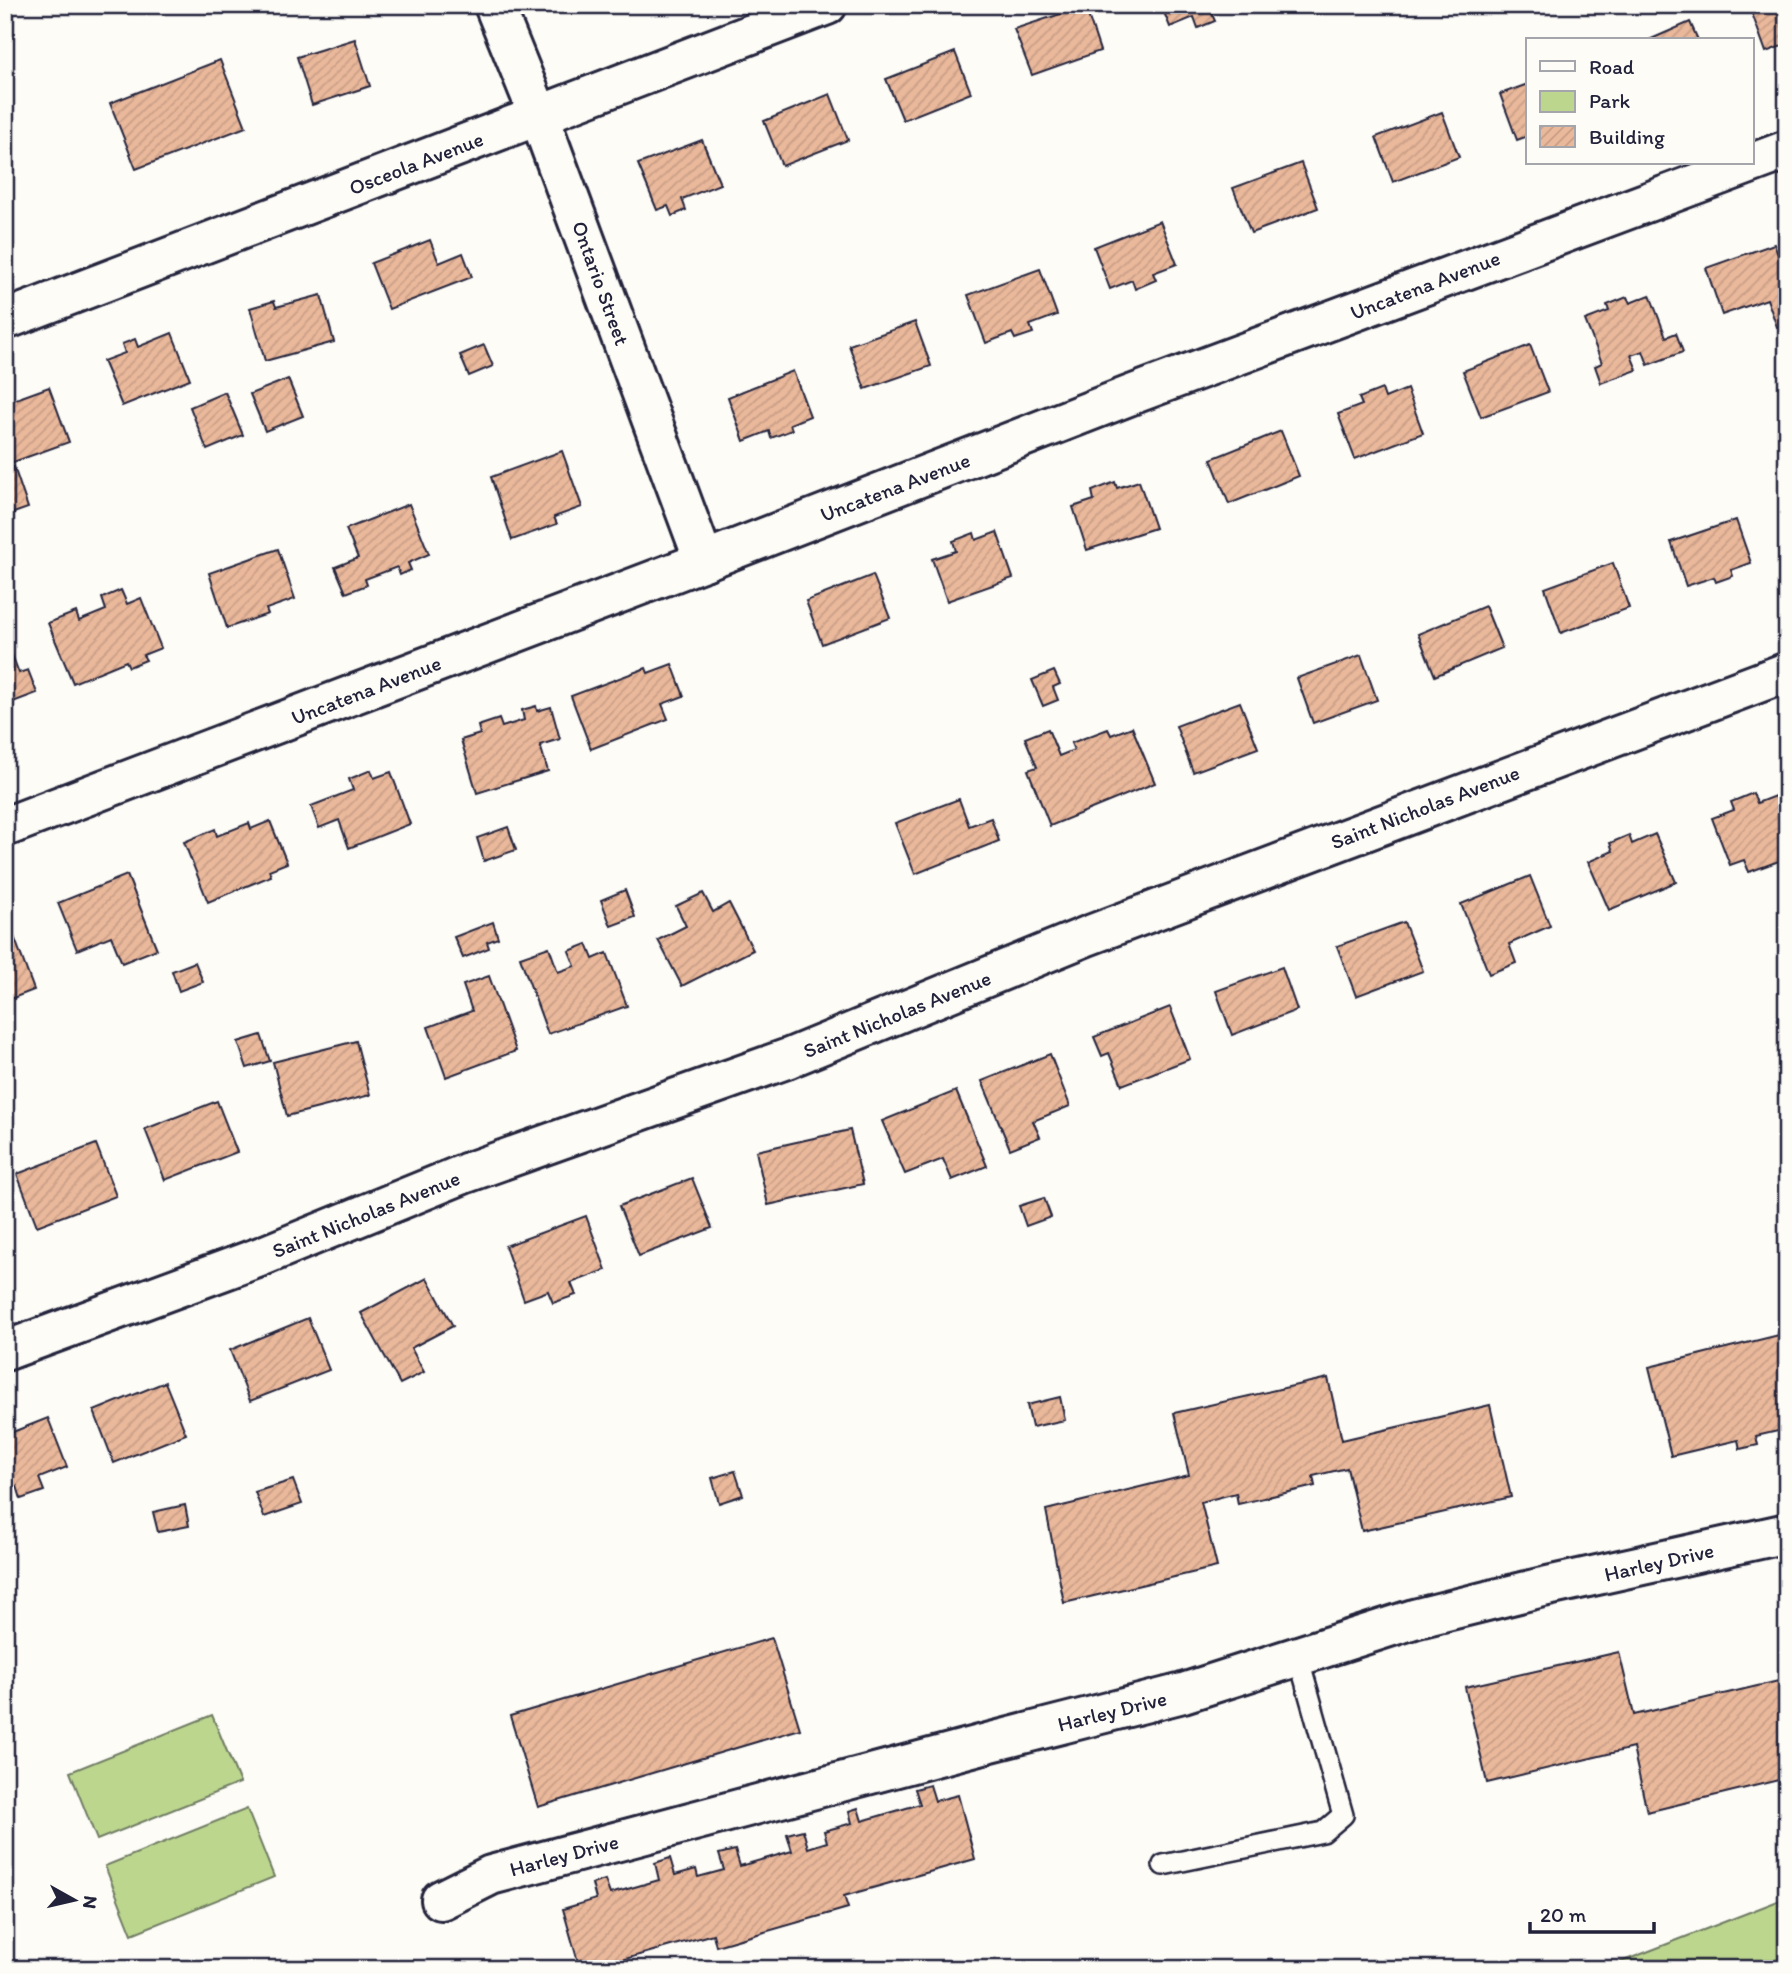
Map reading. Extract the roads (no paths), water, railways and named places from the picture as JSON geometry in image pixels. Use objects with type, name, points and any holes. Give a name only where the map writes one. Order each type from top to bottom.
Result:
[{"type":"street","name":"Ontario Street","points":[[494,5],[539,116],[704,561]]},
{"type":"street","name":"Osceola Avenue","points":[[5,320],[827,5]]},
{"type":"street","name":"Uncatena Avenue","points":[[1754,162],[1787,150]]},
{"type":"street","name":"Uncatena Avenue","points":[[5,827],[1131,395],[1750,164]]},
{"type":"street","name":"Saint Nicholas Avenue","points":[[5,1350],[260,1257],[466,1173],[789,1058],[1087,936],[1787,672]]},
{"type":"street","name":"Harley Drive","points":[[441,1900],[491,1875],[977,1745],[1183,1693],[1414,1619],[1530,1590],[1787,1533]]},
{"type":"lane","points":[[1163,1865],[1323,1832],[1343,1815],[1298,1656]]}]
